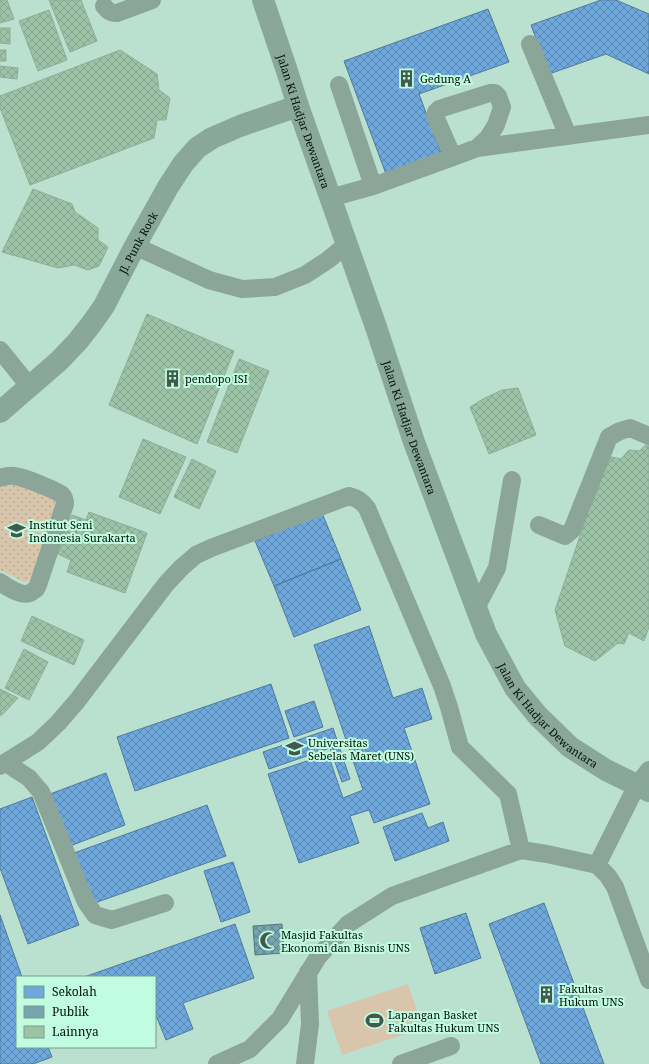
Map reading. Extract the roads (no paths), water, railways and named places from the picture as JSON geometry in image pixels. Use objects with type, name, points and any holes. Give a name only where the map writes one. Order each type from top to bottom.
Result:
[{"type":"main road","name":"Jalan Ki Hadjar Dewantara","points":[[267,2],[298,106],[376,327],[414,442],[486,634],[515,688],[538,716],[570,747],[606,770],[645,782]]},
{"type":"main road","name":"Jl. Punk Rock","points":[[0,412],[64,356],[92,323],[104,306],[135,246],[183,164],[197,148],[212,138],[240,126],[298,106]]},
{"type":"street","points":[[104,6],[108,11],[117,13],[152,0]]},
{"type":"street","points":[[530,44],[568,136]]},
{"type":"street","points":[[339,85],[373,186]]},
{"type":"street","points":[[453,158],[435,116],[436,112],[439,109],[490,93],[495,93],[498,96],[502,106],[496,125],[488,138],[477,148]]},
{"type":"street","points":[[330,198],[373,186],[477,148],[649,125]]},
{"type":"street","points":[[135,246],[209,280],[242,289],[275,287],[305,275],[328,260],[346,245]]},
{"type":"street","points":[[0,350],[30,387]]},
{"type":"street","points":[[539,525],[565,536],[572,530],[609,437],[630,428],[649,436]]},
{"type":"street","points":[[0,478],[19,476],[54,490],[62,495],[65,500],[53,541],[36,589],[31,593],[24,594],[13,591],[1,584]]},
{"type":"street","points":[[476,608],[497,568],[512,480]]},
{"type":"street","points":[[3,765],[38,742],[58,723],[77,701],[166,584],[196,555],[349,496],[362,502],[367,508],[442,686],[459,745],[508,794],[521,850]]},
{"type":"street","points":[[3,765],[29,778],[41,792],[86,902],[95,915],[112,920],[165,903]]},
{"type":"street","points":[[597,865],[645,782]]},
{"type":"street","points":[[217,1064],[250,1049],[280,1019],[318,957],[348,924],[392,896],[521,850],[597,865],[608,876],[615,887],[649,980]]},
{"type":"street","points":[[305,1064],[310,1024],[308,972]]},
{"type":"street","points":[[401,1064],[451,1046]]},
{"type":"place","name":"Gedung A","points":[[407,78]]},
{"type":"place","name":"pendopo ISI","points":[[172,378]]},
{"type":"place","name":"Institut Seni Indonesia Surakarta","points":[[16,530]]},
{"type":"place","name":"Universitas Sebelas Maret (UNS)","points":[[295,748]]},
{"type":"place","name":"Masjid Fakultas Ekonomi dan Bisnis UNS","points":[[268,940]]},
{"type":"place","name":"Fakultas Hukum UNS","points":[[546,994]]},
{"type":"place","name":"Lapangan Basket Fakultas Hukum UNS","points":[[375,1020]]}]
